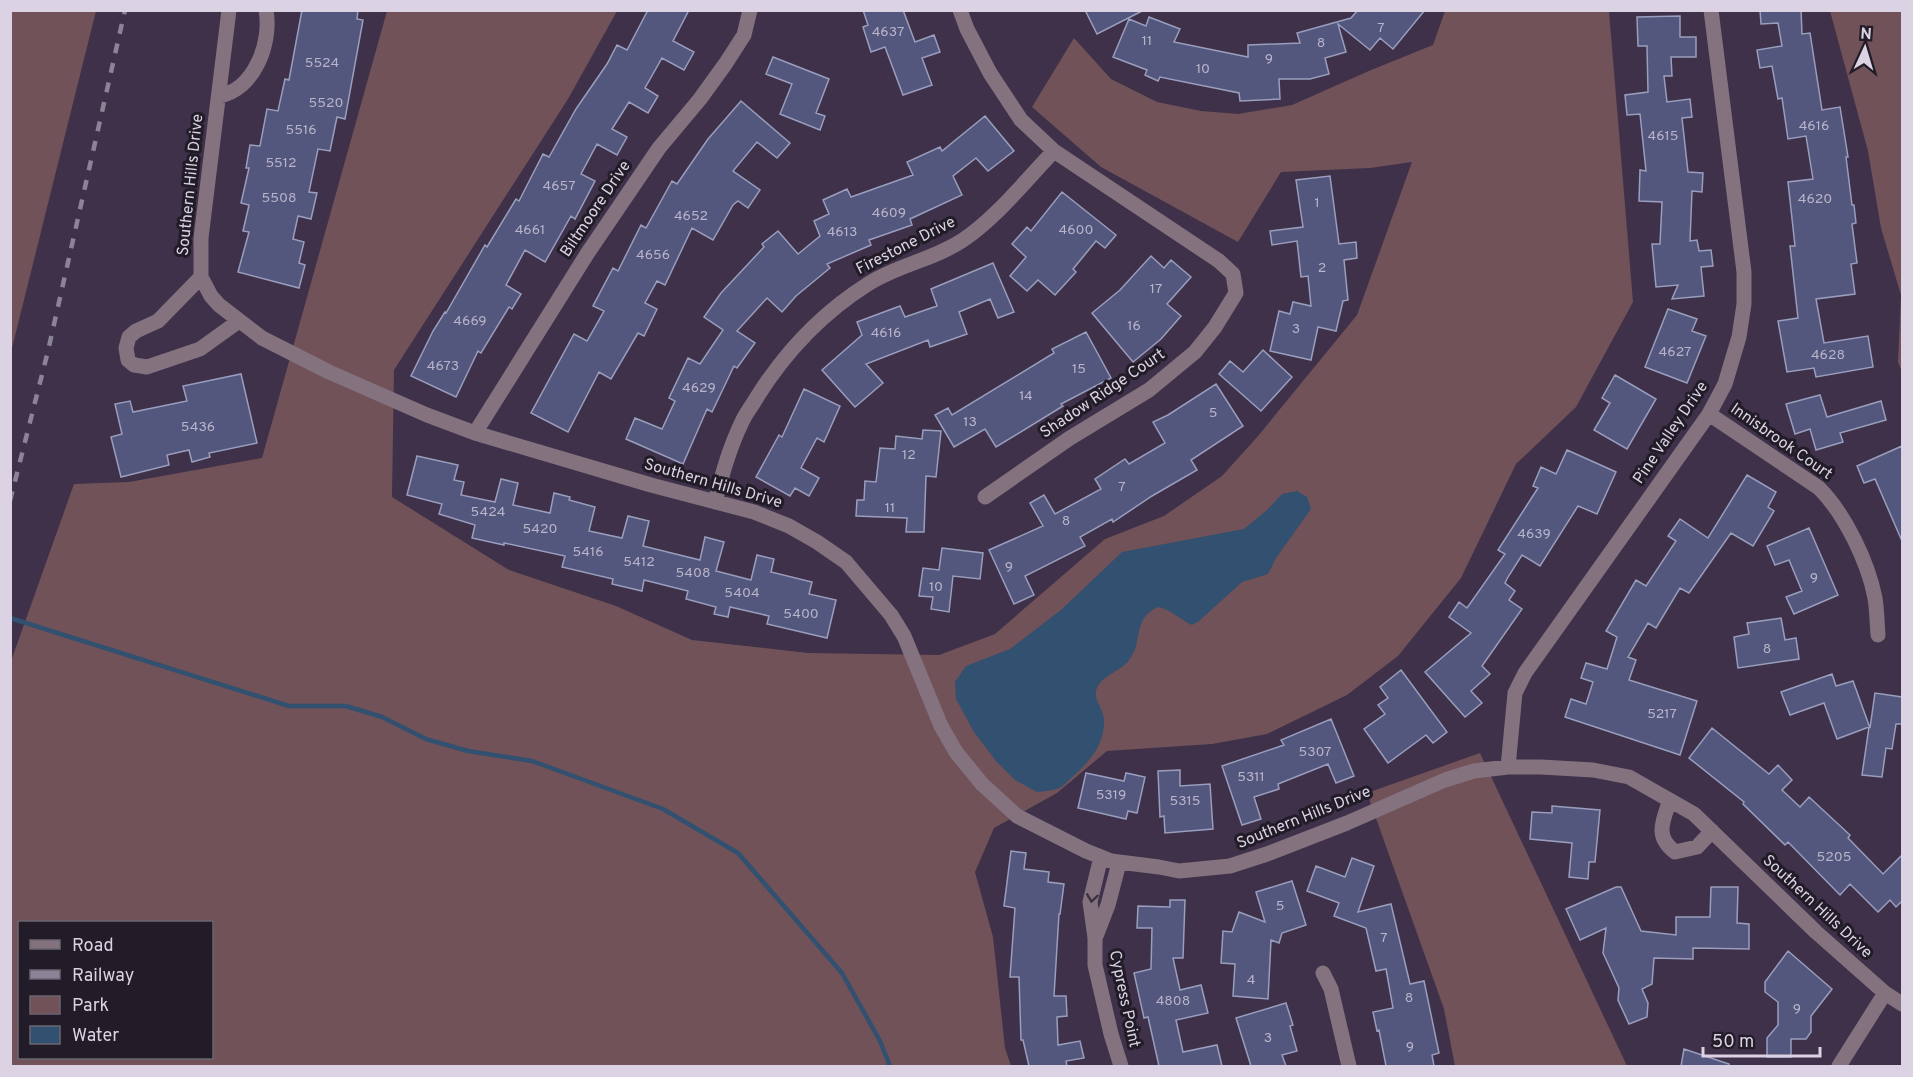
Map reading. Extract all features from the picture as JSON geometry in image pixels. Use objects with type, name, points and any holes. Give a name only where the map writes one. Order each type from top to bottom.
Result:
[{"type":"street","name":"Southern Hills Drive","points":[[229,10],[201,238],[201,277],[211,296],[229,314],[262,338],[329,372],[427,415],[475,433],[754,512],[789,526],[846,562],[885,608],[904,636],[941,726],[956,752],[982,784],[1017,816],[1101,857],[1179,871],[1230,866],[1267,854],[1347,823],[1445,780],[1474,771],[1508,767],[1593,770],[1629,777],[1694,814],[1799,916],[1885,993],[1902,1004]]},
{"type":"street","name":"Southern Hills Drive","points":[[219,96],[229,94],[247,79],[259,60],[266,39],[266,10]]},
{"type":"street","name":"Biltmoore Drive","points":[[475,433],[587,254],[659,148],[700,99],[726,63],[744,35],[750,10]]},
{"type":"street","name":"Shadow Ridge Court","points":[[960,10],[967,29],[996,82],[1021,120],[1054,151],[1219,261],[1233,274],[1236,293],[1215,327],[1195,352],[1149,390],[1070,438],[984,497]]},
{"type":"street","name":"Pine Valley Drive","points":[[1508,767],[1515,693],[1525,673],[1709,414],[1725,384],[1739,337],[1744,304],[1740,234],[1711,10]]},
{"type":"street","name":"Firestone Drive","points":[[715,502],[728,454],[742,422],[766,383],[795,344],[821,319],[869,283],[946,250],[964,239],[989,219],[1054,151]]},
{"type":"street","name":"Southern Hills Drive","points":[[201,277],[158,321],[136,331],[129,338],[126,348],[128,360],[134,365],[147,367],[200,349],[238,321]]},
{"type":"street","name":"Innisbrook Court","points":[[1709,414],[1818,488],[1830,500],[1862,557],[1873,590],[1878,636]]},
{"type":"street","points":[[1670,800],[1662,825],[1662,836],[1666,846],[1675,852],[1696,848],[1712,831]]},
{"type":"street","name":"Cypress Point","points":[[1101,857],[1090,903],[1095,938],[1095,964],[1121,1066]]},
{"type":"street","name":"Cypress Point","points":[[1095,938],[1108,905],[1119,862]]},
{"type":"street","points":[[1323,973],[1330,989],[1349,1066]]},
{"type":"street","points":[[1839,1066],[1885,993]]},
{"type":"green space","points":[[10,11],[96,11],[11,352]]},
{"type":"green space","points":[[387,11],[617,11],[568,99],[394,370],[392,497],[509,570],[616,606],[692,640],[808,653],[939,655],[995,634],[1105,539],[1164,516],[1222,476],[1258,436],[1357,315],[1412,162],[1370,168],[1281,172],[1238,242],[1101,167],[1032,107],[1074,38],[1111,79],[1157,102],[1201,111],[1238,114],[1292,105],[1433,45],[1445,11],[1609,11],[1633,302],[1576,407],[1516,464],[1461,578],[1398,656],[1347,695],[1267,734],[1212,744],[1107,751],[1057,793],[994,828],[975,872],[993,937],[1005,1048],[1011,1066],[11,1066],[10,664],[74,484],[129,482],[262,458]]},
{"type":"green space","points":[[1830,11],[1902,11],[1902,372],[1898,362],[1901,295],[1881,228],[1868,151]]},
{"type":"green space","points":[[1480,753],[1627,1066],[1455,1066],[1444,1009],[1367,793]]},
{"type":"water","points":[[1297,491],[1307,497],[1311,509],[1276,558],[1268,574],[1242,582],[1192,625],[1158,607],[1144,618],[1136,646],[1129,660],[1106,677],[1096,691],[1104,722],[1098,747],[1088,761],[1066,783],[1057,789],[1037,792],[1015,780],[996,761],[974,732],[956,699],[955,682],[966,666],[1010,649],[1061,610],[1122,552],[1244,529],[1282,494]]},
{"type":"building","points":[[302,10],[358,10],[357,19],[363,20],[345,119],[337,117],[330,151],[318,149],[309,192],[317,193],[311,219],[298,216],[293,239],[304,242],[299,263],[305,265],[299,288],[238,272],[249,232],[243,231],[249,205],[241,203],[249,168],[246,168],[250,145],[260,146],[267,109],[278,111],[285,79],[289,80]]},
{"type":"building","points":[[648,10],[689,10],[673,41],[694,52],[684,70],[662,58],[645,88],[658,96],[648,113],[629,102],[612,129],[627,137],[617,155],[597,144],[581,174],[595,181],[575,219],[571,216],[545,262],[525,250],[506,285],[521,294],[512,309],[509,307],[481,353],[478,351],[456,397],[411,376],[433,331],[446,313],[485,245],[487,247],[516,199],[519,201],[543,154],[549,157],[576,109],[607,64],[617,45],[627,50]]},
{"type":"building","points":[[863,10],[903,10],[915,42],[934,35],[940,52],[922,58],[932,85],[903,95],[885,47],[871,52],[863,27],[868,25]]},
{"type":"building","points":[[1085,10],[1144,10],[1097,34]]},
{"type":"building","points":[[1358,10],[1425,10],[1393,49],[1380,38],[1370,50],[1338,24],[1346,52],[1325,58],[1329,74],[1310,79],[1279,79],[1280,99],[1240,101],[1239,93],[1160,77],[1158,81],[1145,75],[1147,70],[1113,57],[1129,19],[1146,26],[1149,17],[1180,29],[1174,42],[1248,57],[1248,45],[1300,43],[1297,33],[1351,18]]},
{"type":"building","points":[[1760,10],[1801,10],[1802,34],[1810,33],[1822,110],[1840,107],[1856,223],[1852,224],[1857,263],[1851,264],[1855,294],[1816,299],[1824,343],[1868,336],[1873,367],[1816,377],[1814,368],[1787,372],[1778,321],[1798,318],[1790,246],[1795,246],[1788,182],[1813,179],[1806,136],[1788,139],[1782,98],[1778,99],[1772,66],[1760,68],[1757,50],[1782,46],[1778,23],[1761,24]]},
{"type":"building","points":[[1680,16],[1680,37],[1696,37],[1696,57],[1671,57],[1672,76],[1664,76],[1667,102],[1690,99],[1692,117],[1682,118],[1688,172],[1703,173],[1702,192],[1692,191],[1690,241],[1697,240],[1699,251],[1711,250],[1713,266],[1701,267],[1704,296],[1672,299],[1678,285],[1656,287],[1652,244],[1660,244],[1662,202],[1639,201],[1640,170],[1646,171],[1640,114],[1627,115],[1625,95],[1648,92],[1647,46],[1638,46],[1637,17]]},
{"type":"building","points":[[773,57],[829,79],[816,113],[825,116],[820,130],[780,114],[792,84],[766,74]]},
{"type":"building","points":[[741,101],[790,143],[777,158],[757,142],[733,171],[760,190],[748,208],[738,201],[733,205],[713,240],[692,228],[665,285],[657,281],[645,303],[657,309],[644,336],[638,333],[611,379],[599,372],[568,432],[531,413],[574,334],[587,341],[604,311],[593,306],[613,268],[618,271],[641,225],[646,228],[672,181],[677,184],[708,139]]},
{"type":"building","points":[[985,116],[1014,151],[988,171],[976,158],[953,176],[962,195],[910,219],[912,225],[869,240],[871,245],[827,264],[830,268],[796,296],[782,312],[767,298],[737,331],[755,343],[737,368],[734,366],[712,412],[707,409],[683,464],[626,439],[635,418],[662,429],[675,401],[669,398],[688,358],[700,364],[723,330],[704,317],[721,293],[764,247],[762,244],[778,231],[798,254],[820,236],[814,221],[829,214],[823,200],[847,189],[851,197],[913,175],[907,162],[940,147],[942,151]]},
{"type":"building","points":[[1330,176],[1339,244],[1356,242],[1357,258],[1344,260],[1348,300],[1343,301],[1336,331],[1318,327],[1311,360],[1270,351],[1279,311],[1290,314],[1293,302],[1311,306],[1308,276],[1301,277],[1297,241],[1272,245],[1270,231],[1303,227],[1296,180]]},
{"type":"building","points":[[1062,192],[1116,235],[1105,248],[1096,241],[1073,269],[1076,272],[1055,295],[1038,280],[1027,291],[1010,276],[1026,257],[1012,244],[1027,227],[1031,231]]},
{"type":"building","points":[[1151,256],[1164,268],[1171,260],[1191,277],[1167,304],[1181,316],[1161,339],[1133,362],[1092,313],[1120,290]]},
{"type":"building","points":[[993,263],[1014,312],[998,318],[990,299],[959,312],[967,334],[930,347],[928,340],[866,364],[883,383],[855,407],[822,370],[862,335],[857,322],[900,306],[905,317],[937,306],[931,289]]},
{"type":"building","points":[[1668,309],[1697,319],[1692,331],[1706,336],[1687,383],[1645,367]]},
{"type":"building","points":[[1086,332],[1111,378],[1061,404],[1063,406],[996,447],[985,429],[954,447],[935,415],[948,408],[952,415],[1054,353],[1052,349]]},
{"type":"building","points":[[1263,350],[1292,377],[1261,411],[1219,374],[1230,361],[1243,372]]},
{"type":"building","points":[[241,374],[257,443],[209,453],[210,457],[192,462],[189,450],[167,455],[169,465],[121,477],[111,437],[122,434],[115,404],[130,401],[133,412],[187,401],[183,386]]},
{"type":"building","points":[[1615,375],[1656,399],[1627,449],[1594,430],[1610,403],[1602,398]]},
{"type":"building","points":[[1216,384],[1243,426],[1191,460],[1197,470],[1113,522],[1112,519],[1080,537],[1085,546],[1025,576],[1034,595],[1014,604],[989,550],[1043,526],[1030,503],[1044,495],[1055,514],[1101,489],[1095,479],[1125,459],[1129,464],[1165,443],[1153,422]]},
{"type":"building","points":[[804,389],[840,406],[824,442],[817,438],[801,468],[819,478],[809,496],[795,488],[790,496],[756,477],[779,435],[782,437]]},
{"type":"building","points":[[1820,395],[1827,417],[1881,401],[1886,420],[1840,433],[1843,442],[1816,450],[1810,429],[1795,434],[1786,404]]},
{"type":"building","points":[[923,430],[941,431],[936,477],[926,476],[924,532],[906,532],[907,518],[856,516],[857,500],[864,500],[865,481],[876,482],[880,448],[895,449],[896,436],[922,439]]},
{"type":"building","points":[[1902,446],[1902,541],[1875,479],[1864,483],[1857,466]]},
{"type":"building","points":[[1567,450],[1616,472],[1597,514],[1578,506],[1540,566],[1522,555],[1508,577],[1505,583],[1515,591],[1509,600],[1522,609],[1482,666],[1490,674],[1471,691],[1482,703],[1465,717],[1425,672],[1471,633],[1449,617],[1459,602],[1467,608],[1505,554],[1498,550],[1538,488],[1533,486],[1541,467],[1556,474]]},
{"type":"building","points":[[417,456],[458,465],[454,480],[464,482],[461,495],[495,502],[501,479],[518,483],[513,505],[550,513],[554,493],[595,507],[589,531],[622,538],[628,516],[649,521],[643,546],[700,560],[705,537],[724,542],[716,571],[751,580],[757,555],[774,559],[771,572],[812,582],[809,594],[836,600],[827,638],[767,624],[769,616],[730,607],[728,617],[714,614],[716,607],[686,599],[688,591],[644,580],[642,591],[612,584],[613,579],[562,567],[565,556],[472,538],[475,525],[439,514],[442,504],[407,495]]},
{"type":"building","points":[[1747,475],[1776,492],[1768,507],[1774,511],[1753,546],[1731,533],[1689,593],[1680,588],[1656,628],[1648,623],[1628,657],[1636,660],[1629,680],[1697,701],[1680,755],[1565,717],[1571,699],[1586,704],[1593,682],[1581,678],[1586,663],[1607,669],[1617,637],[1606,631],[1636,580],[1646,586],[1676,541],[1668,536],[1680,519],[1708,538]]},
{"type":"building","points":[[1809,528],[1838,595],[1794,614],[1786,597],[1802,591],[1789,560],[1775,565],[1767,546]]},
{"type":"building","points":[[942,548],[983,553],[980,579],[953,576],[949,612],[931,609],[933,597],[919,596],[923,568],[939,570]]},
{"type":"building","points":[[1781,618],[1785,640],[1796,638],[1799,659],[1738,668],[1734,637],[1749,634],[1747,623]]},
{"type":"building","points":[[1401,670],[1447,732],[1433,743],[1426,735],[1388,763],[1364,729],[1385,714],[1378,705],[1388,698],[1380,687]]},
{"type":"building","points":[[1832,674],[1836,686],[1853,681],[1870,728],[1875,693],[1902,697],[1902,724],[1896,724],[1892,749],[1886,748],[1882,777],[1862,775],[1869,727],[1837,739],[1824,703],[1790,715],[1781,692]]},
{"type":"building","points":[[1331,719],[1354,776],[1336,783],[1328,764],[1278,784],[1279,789],[1254,797],[1261,819],[1242,825],[1222,766],[1284,745],[1281,740]]},
{"type":"building","points":[[1712,728],[1769,774],[1778,765],[1792,780],[1782,790],[1800,807],[1809,797],[1850,835],[1848,838],[1883,874],[1902,855],[1902,901],[1896,907],[1890,900],[1878,912],[1850,884],[1840,895],[1788,842],[1785,845],[1743,804],[1744,802],[1689,758]]},
{"type":"building","points":[[1180,770],[1180,786],[1210,784],[1213,829],[1165,833],[1164,816],[1160,817],[1158,771]]},
{"type":"building","points":[[1086,773],[1124,781],[1126,773],[1145,777],[1137,813],[1128,811],[1126,819],[1078,808]]},
{"type":"building","points":[[1552,806],[1600,810],[1595,862],[1589,862],[1588,879],[1569,877],[1572,843],[1530,839],[1532,812],[1552,813]]},
{"type":"building","points":[[1011,851],[1026,853],[1024,869],[1049,872],[1048,882],[1064,884],[1059,914],[1054,996],[1066,996],[1067,1016],[1057,1017],[1058,1045],[1080,1041],[1084,1058],[1066,1061],[1067,1066],[1029,1066],[1023,1040],[1021,1040],[1019,977],[1010,977],[1015,908],[1004,906]]},
{"type":"building","points":[[1352,858],[1374,866],[1358,912],[1391,904],[1410,984],[1424,981],[1439,1053],[1432,1055],[1434,1066],[1386,1066],[1373,1012],[1393,1008],[1386,969],[1376,971],[1366,928],[1334,916],[1339,903],[1307,891],[1316,866],[1345,877]]},
{"type":"building","points":[[1292,881],[1306,925],[1282,933],[1279,943],[1271,940],[1268,999],[1233,996],[1235,964],[1221,963],[1223,931],[1232,932],[1239,912],[1265,922],[1256,892]]},
{"type":"building","points":[[1616,887],[1621,887],[1641,931],[1676,935],[1676,917],[1710,917],[1711,887],[1738,887],[1737,923],[1749,924],[1749,949],[1693,948],[1693,959],[1654,958],[1652,984],[1642,989],[1648,1003],[1647,1017],[1629,1024],[1618,1000],[1619,988],[1603,953],[1606,928],[1580,940],[1566,909]]},
{"type":"building","points":[[1170,900],[1185,900],[1183,958],[1173,958],[1180,990],[1201,985],[1208,1013],[1176,1020],[1183,1052],[1217,1045],[1222,1066],[1159,1066],[1148,1017],[1144,1018],[1134,973],[1151,969],[1152,928],[1137,928],[1138,906],[1170,907]]},
{"type":"building","points":[[1788,951],[1832,989],[1811,1016],[1811,1032],[1806,1039],[1791,1039],[1791,1057],[1767,1057],[1767,1038],[1778,1025],[1778,1002],[1765,992],[1765,982]]},
{"type":"building","points":[[1286,1003],[1293,1025],[1290,1026],[1297,1051],[1282,1055],[1286,1066],[1251,1066],[1236,1018]]},
{"type":"building","points":[[1684,1049],[1729,1064],[1729,1066],[1681,1066]]},
{"type":"waterway","points":[[10,618],[289,706],[346,706],[382,717],[426,739],[468,751],[532,761],[663,809],[738,853],[842,973],[880,1041],[890,1066]]},
{"type":"railway","points":[[10,501],[48,351],[125,10]]}]
